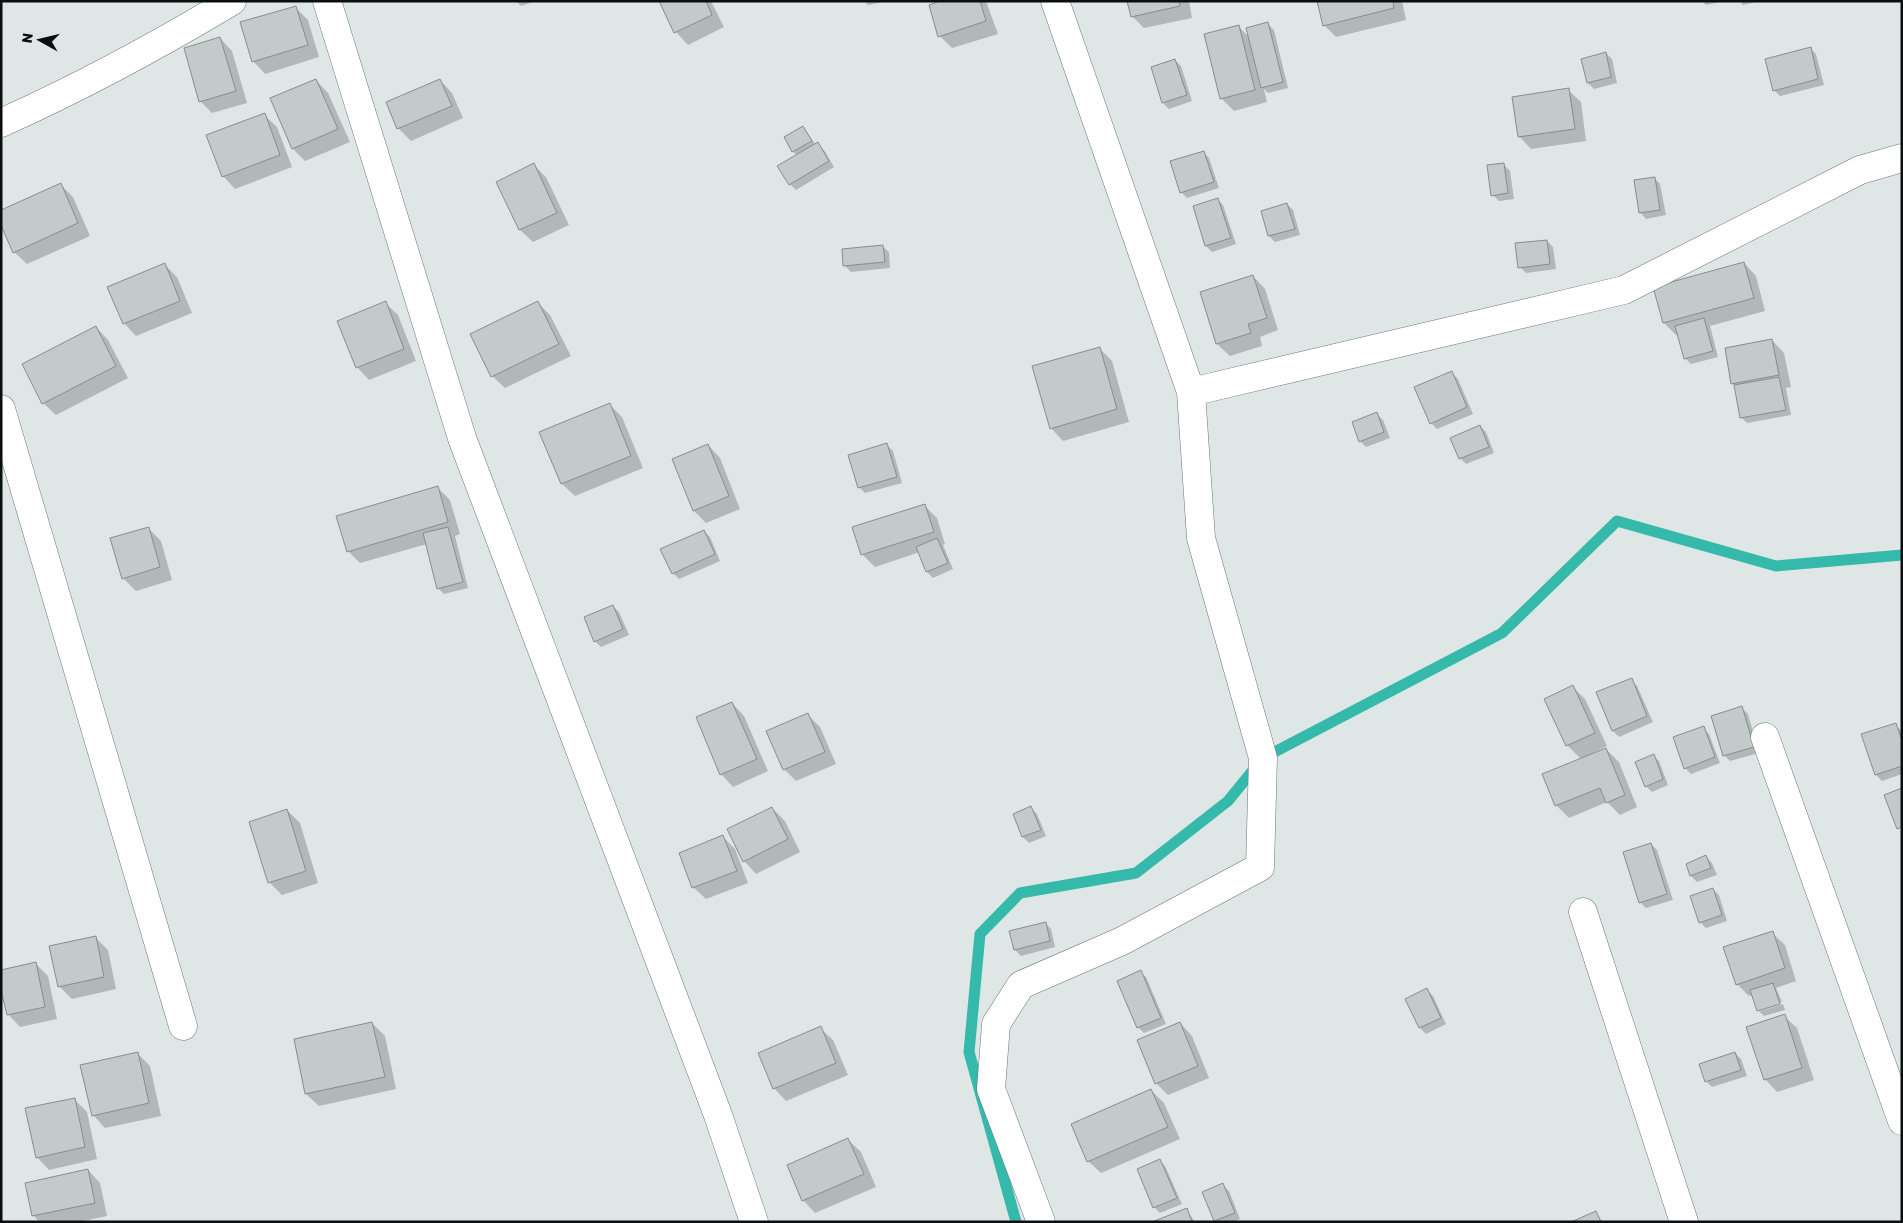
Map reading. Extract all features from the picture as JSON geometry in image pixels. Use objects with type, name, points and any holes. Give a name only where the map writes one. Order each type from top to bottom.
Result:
[{"type":"street","points":[[1,123],[126,63],[232,1]]},
{"type":"street","points":[[327,1],[462,438],[718,1115],[754,1222]]},
{"type":"street","points":[[1041,1222],[991,1089],[996,1024],[1021,985],[1122,941],[1260,868],[1263,758],[1200,538],[1191,392],[1056,1]]},
{"type":"street","points":[[1191,392],[1624,290],[1860,170],[1902,158]]},
{"type":"street","points":[[1,409],[183,1026]]},
{"type":"street","points":[[1765,737],[1902,1121]]},
{"type":"street","points":[[1583,912],[1684,1222]]},
{"type":"building","points":[[659,1],[706,1],[712,15],[674,33]]},
{"type":"building","points":[[940,1],[980,1],[986,21],[938,37],[929,5]]},
{"type":"building","points":[[1127,1],[1179,1],[1180,6],[1131,17]]},
{"type":"building","points":[[1317,1],[1393,1],[1394,8],[1323,26]]},
{"type":"building","points":[[296,6],[308,45],[252,62],[240,22]]},
{"type":"building","points":[[1268,22],[1283,82],[1261,88],[1246,28]]},
{"type":"building","points":[[1239,25],[1255,90],[1220,99],[1204,34]]},
{"type":"building","points":[[220,37],[236,91],[199,102],[184,48]]},
{"type":"building","points":[[1811,47],[1818,79],[1773,91],[1765,59]]},
{"type":"building","points":[[1606,52],[1611,77],[1587,83],[1581,59]]},
{"type":"building","points":[[1175,59],[1187,95],[1162,103],[1151,67]]},
{"type":"building","points":[[316,79],[338,129],[292,149],[270,98]]},
{"type":"building","points":[[440,79],[452,106],[397,129],[386,102]]},
{"type":"building","points":[[1569,88],[1575,129],[1518,137],[1512,97]]},
{"type":"building","points":[[265,113],[280,155],[222,177],[206,135]]},
{"type":"building","points":[[803,126],[812,141],[792,152],[784,137]]},
{"type":"building","points":[[818,142],[829,161],[789,185],[777,166]]},
{"type":"building","points":[[1204,151],[1214,182],[1180,193],[1170,161]]},
{"type":"building","points":[[534,163],[557,213],[519,230],[496,182]]},
{"type":"building","points":[[1504,163],[1508,193],[1491,196],[1487,165]]},
{"type":"building","points":[[1655,177],[1660,210],[1639,213],[1634,180]]},
{"type":"building","points":[[61,183],[78,223],[13,253],[1,225],[1,210]]},
{"type":"building","points":[[1218,198],[1231,238],[1205,246],[1193,206]]},
{"type":"building","points":[[1287,203],[1295,229],[1268,236],[1261,211]]},
{"type":"building","points":[[1547,240],[1550,264],[1518,268],[1515,243]]},
{"type":"building","points":[[883,245],[885,262],[843,266],[842,249]]},
{"type":"building","points":[[1744,262],[1754,298],[1663,323],[1653,287]]},
{"type":"building","points":[[165,263],[180,301],[123,324],[107,287]]},
{"type":"building","points":[[1253,275],[1267,318],[1248,324],[1251,333],[1216,344],[1200,292]]},
{"type":"building","points":[[386,301],[404,349],[356,368],[337,321]]},
{"type":"building","points":[[538,301],[559,344],[491,377],[470,334]]},
{"type":"building","points":[[1704,318],[1713,351],[1684,359],[1675,326]]},
{"type":"building","points":[[96,326],[116,366],[42,404],[22,364]]},
{"type":"building","points":[[1772,339],[1779,375],[1731,384],[1725,348]]},
{"type":"building","points":[[1100,347],[1117,409],[1050,429],[1032,366]]},
{"type":"building","points":[[1452,371],[1467,407],[1430,424],[1414,387]]},
{"type":"building","points":[[1779,377],[1786,410],[1740,418],[1734,385]]},
{"type":"building","points":[[610,403],[631,456],[561,484],[539,432]]},
{"type":"building","points":[[1377,412],[1384,432],[1359,442],[1352,422]]},
{"type":"building","points":[[1480,425],[1489,447],[1459,459],[1450,438]]},
{"type":"building","points":[[887,443],[897,477],[858,488],[848,455]]},
{"type":"building","points":[[708,444],[729,496],[693,511],[672,459]]},
{"type":"building","points":[[438,486],[448,522],[347,552],[336,516]]},
{"type":"building","points":[[925,504],[934,532],[861,555],[852,527]]},
{"type":"building","points":[[149,527],[160,567],[122,579],[110,538]]},
{"type":"building","points":[[448,527],[463,582],[437,589],[423,533]]},
{"type":"building","points":[[704,530],[715,554],[672,574],[660,549]]},
{"type":"building","points":[[937,538],[948,563],[926,572],[916,547]]},
{"type":"building","points":[[613,605],[623,629],[594,642],[584,617]]},
{"type":"building","points":[[1632,678],[1647,716],[1612,731],[1596,692]]},
{"type":"building","points":[[1573,685],[1595,733],[1566,746],[1544,699]]},
{"type":"building","points":[[732,702],[757,759],[720,775],[696,717]]},
{"type":"building","points":[[1742,706],[1754,747],[1723,756],[1711,716]]},
{"type":"building","points":[[808,713],[825,752],[783,770],[766,731]]},
{"type":"building","points":[[1896,723],[1902,741],[1902,766],[1875,775],[1861,734]]},
{"type":"building","points":[[1704,726],[1715,757],[1684,769],[1673,737]]},
{"type":"building","points":[[1606,748],[1625,795],[1606,803],[1600,788],[1555,806],[1542,774]]},
{"type":"building","points":[[1654,754],[1663,779],[1645,787],[1635,762]]},
{"type":"building","points":[[1902,788],[1902,827],[1897,829],[1884,795]]},
{"type":"building","points":[[1031,806],[1041,830],[1022,837],[1013,814]]},
{"type":"building","points":[[772,807],[788,839],[743,862],[727,829]]},
{"type":"building","points":[[287,809],[306,871],[268,883],[249,822]]},
{"type":"building","points":[[723,835],[737,871],[692,888],[679,853]]},
{"type":"building","points":[[1651,843],[1667,894],[1639,903],[1623,852]]},
{"type":"building","points":[[1706,855],[1711,868],[1690,876],[1686,864]]},
{"type":"building","points":[[1713,888],[1722,915],[1699,923],[1690,896]]},
{"type":"building","points":[[1046,922],[1050,941],[1014,950],[1009,931]]},
{"type":"building","points":[[1773,931],[1785,968],[1736,985],[1723,947]]},
{"type":"building","points":[[96,936],[104,977],[58,987],[49,946]]},
{"type":"building","points":[[36,962],[45,1007],[7,1015],[1,990],[1,970]]},
{"type":"building","points":[[1141,970],[1161,1018],[1137,1028],[1117,981]]},
{"type":"building","points":[[1773,983],[1780,1004],[1757,1011],[1750,990]]},
{"type":"building","points":[[1427,988],[1441,1018],[1419,1028],[1405,999]]},
{"type":"building","points":[[1785,1014],[1802,1068],[1764,1080],[1746,1027]]},
{"type":"building","points":[[372,1022],[385,1077],[305,1094],[294,1039]]},
{"type":"building","points":[[1180,1022],[1198,1066],[1155,1084],[1137,1040]]},
{"type":"building","points":[[821,1026],[836,1063],[773,1089],[758,1053]]},
{"type":"building","points":[[138,1052],[149,1103],[92,1116],[80,1065]]},
{"type":"building","points":[[1735,1052],[1741,1070],[1705,1082],[1699,1064]]},
{"type":"building","points":[[1151,1089],[1168,1127],[1087,1162],[1071,1124]]},
{"type":"building","points":[[75,1098],[85,1147],[36,1158],[25,1108]]},
{"type":"building","points":[[848,1138],[864,1174],[802,1201],[787,1165]]},
{"type":"building","points":[[1160,1159],[1177,1198],[1153,1208],[1137,1169]]},
{"type":"building","points":[[88,1169],[95,1203],[32,1216],[25,1183]]},
{"type":"building","points":[[1223,1183],[1235,1213],[1214,1221],[1202,1192]]},
{"type":"building","points":[[1187,1208],[1192,1222],[1152,1222]]},
{"type":"building","points":[[1596,1211],[1601,1222],[1571,1222]]},
{"type":"waterway","points":[[1016,1222],[969,1052],[980,934],[1020,893],[1136,873],[1228,801],[1263,758],[1502,633],[1617,521],[1776,566],[1902,555]]}]
